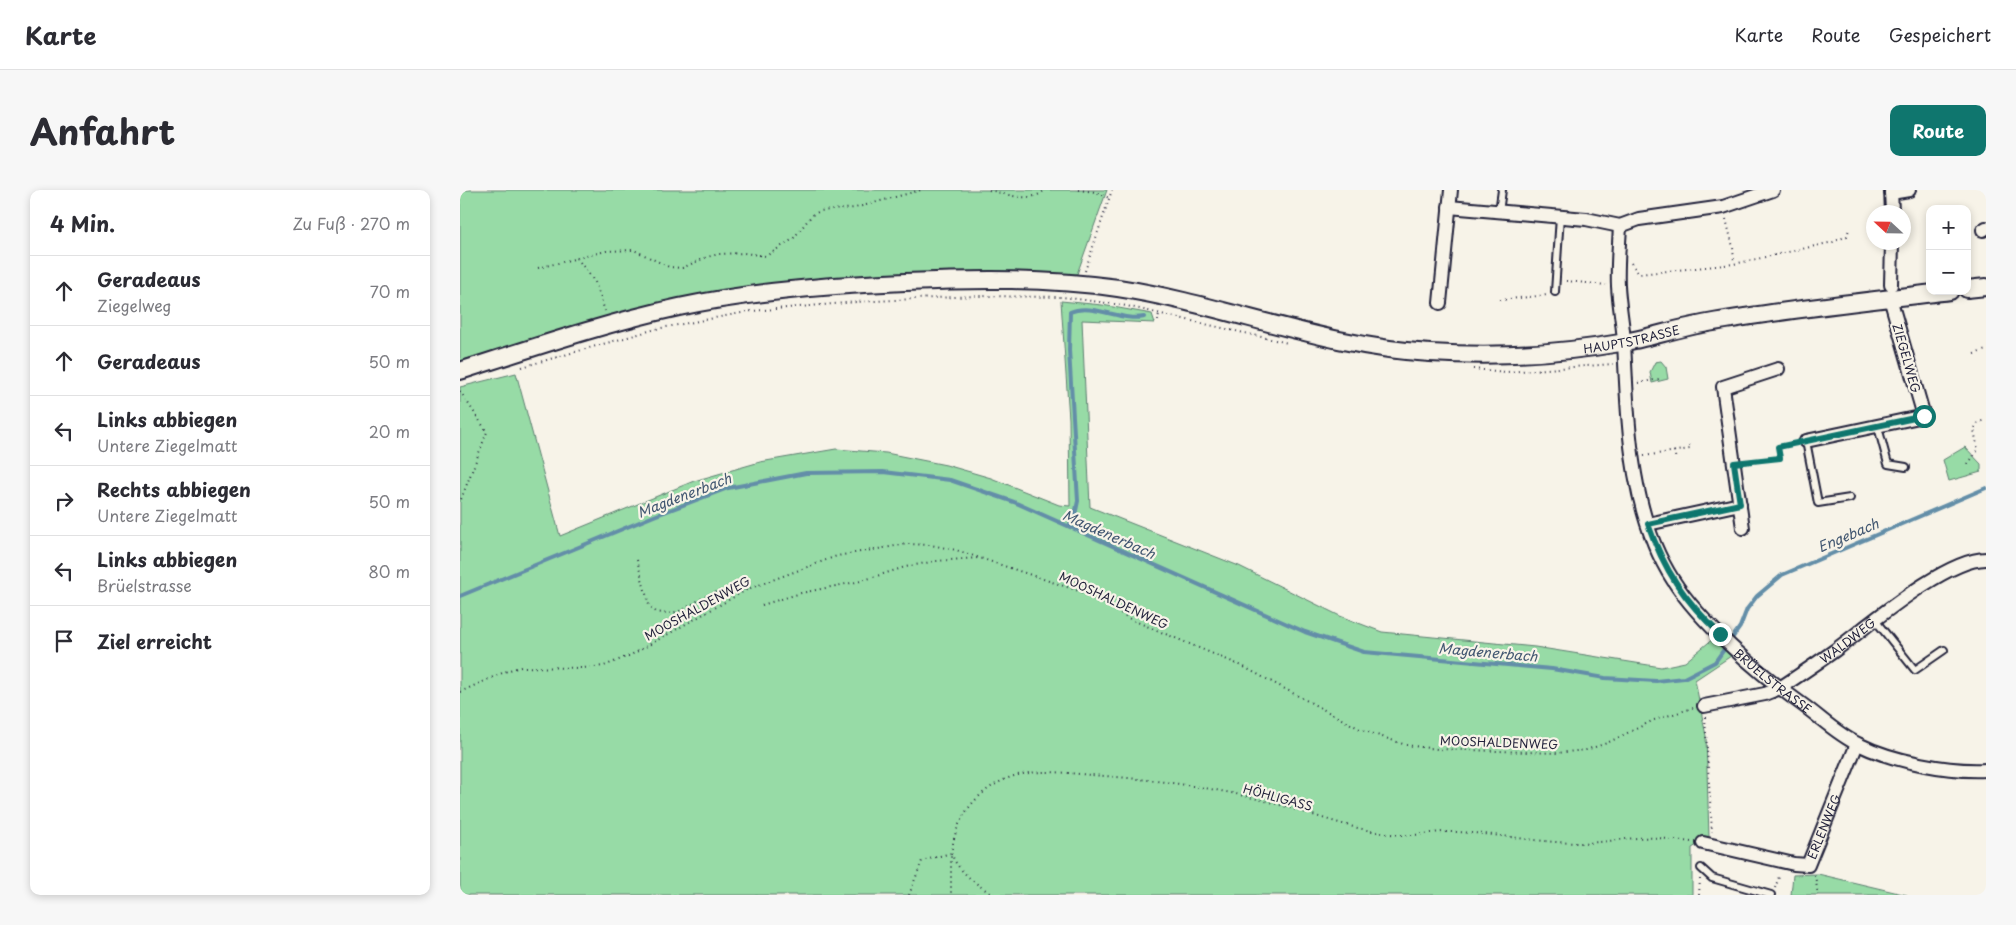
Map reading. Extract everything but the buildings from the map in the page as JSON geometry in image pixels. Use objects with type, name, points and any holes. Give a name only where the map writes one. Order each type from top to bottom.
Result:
[{"type":"main road","name":"HAUPTSTRASSE","points":[[460,371],[610,324],[679,307],[765,293],[850,284],[1018,280],[1082,284],[1162,296],[1360,344],[1428,353],[1526,354],[1570,351],[1624,342],[1698,324],[1890,292],[1926,291]]},
{"type":"main road","points":[[1971,289],[1986,287]]},
{"type":"street","points":[[1440,303],[1451,190]]},
{"type":"street","points":[[1449,207],[1560,216],[1620,226],[1639,219],[1722,207],[1773,190]]},
{"type":"street","points":[[1892,205],[1891,191],[1909,190]]},
{"type":"street","name":"BRÜELSTRASSE","points":[[1620,226],[1618,285],[1626,386],[1637,479],[1657,551],[1685,598],[1720,634],[1780,688],[1857,744],[1912,762],[1962,770],[1986,770]]},
{"type":"street","points":[[1890,292],[1892,250]]},
{"type":"street","name":"ZIEGELWEG","points":[[1806,441],[1924,416],[1890,292]]},
{"type":"street","points":[[1743,528],[1722,387],[1778,369]]},
{"type":"street","points":[[1648,524],[1740,504]]},
{"type":"street","name":"WALDWEG","points":[[1704,706],[1765,694],[1780,688],[1944,573],[1978,559],[1986,559]]},
{"type":"street","name":"ERLENWEG","points":[[1708,844],[1794,864],[1808,865],[1857,744]]},
{"type":"lane","points":[[1499,212],[1502,190]]},
{"type":"lane","points":[[1555,292],[1554,280],[1560,216]]},
{"type":"lane","points":[[1878,427],[1888,464],[1906,467]]},
{"type":"lane","points":[[1806,441],[1818,503],[1850,498]]},
{"type":"lane","points":[[1875,620],[1915,670],[1944,650]]},
{"type":"lane","points":[[1701,868],[1712,878],[1771,895]]},
{"type":"path","points":[[538,268],[606,251],[634,250],[669,267],[682,268],[719,254],[744,253],[766,256],[793,239],[812,215],[820,211],[856,208],[921,190]]},
{"type":"path","points":[[989,190],[1026,198],[1039,195],[1045,190]]},
{"type":"path","points":[[1078,190],[1096,192],[1109,198]]},
{"type":"path","points":[[1082,284],[1112,190]]},
{"type":"path","points":[[1722,207],[1732,247],[1734,264]]},
{"type":"path","points":[[1631,263],[1640,274],[1734,264],[1833,242],[1847,236],[1849,230]]},
{"type":"path","points":[[577,258],[595,282],[610,324]]},
{"type":"path","points":[[1554,280],[1597,284]]},
{"type":"path","points":[[1500,300],[1544,297],[1555,292]]},
{"type":"path","points":[[515,369],[656,329],[752,311],[858,302],[974,296],[1062,297],[1122,305],[1290,344]]},
{"type":"path","points":[[1974,354],[1986,350]]},
{"type":"path","points":[[1468,369],[1507,372],[1625,363]]},
{"type":"path","points":[[1626,386],[1659,379]]},
{"type":"path","points":[[460,391],[487,432],[460,502]]},
{"type":"path","points":[[1968,464],[1978,450],[1974,430],[1978,422],[1986,420]]},
{"type":"path","points":[[1734,463],[1780,458],[1778,447],[1806,441]]},
{"type":"path","points":[[1634,458],[1690,449],[1689,445]]},
{"type":"path","points":[[1674,451],[1676,460]]},
{"type":"path","name":"MOOSHALDENWEG","points":[[460,692],[508,670],[521,667],[583,668],[604,666],[631,655],[748,589],[837,556],[885,546],[931,545],[980,558],[1079,591],[1130,619],[1242,666],[1362,730],[1406,744],[1437,749],[1557,754],[1586,750],[1607,743],[1654,720],[1704,706]]},
{"type":"path","points":[[762,605],[801,593],[861,581],[905,567],[936,561],[980,558]]},
{"type":"path","points":[[636,560],[648,605],[656,612],[676,613],[713,594],[733,589],[748,589]]},
{"type":"path","points":[[1704,706],[1708,844]]},
{"type":"path","name":"HÖHLIGASS","points":[[951,895],[951,854],[955,829],[970,804],[992,786],[1015,776],[1066,773],[1123,777],[1210,789],[1264,800],[1374,832],[1394,834],[1451,831],[1580,843],[1657,838],[1708,844]]},
{"type":"path","points":[[910,895],[922,860],[951,854],[967,876],[994,895]]},
{"type":"path","points":[[1808,865],[1814,872],[1818,895]]},
{"type":"path","points":[[1778,882],[1780,872]]},
{"type":"green space","points":[[460,190],[1107,190],[1077,274],[849,278],[717,294],[618,313],[460,361]]},
{"type":"green space","points":[[1061,301],[1102,305],[1152,314],[1155,323],[1082,320],[1090,507],[1239,566],[1340,616],[1382,632],[1535,647],[1661,667],[1685,662],[1714,638],[1731,656],[1695,680],[1706,736],[1709,838],[1692,848],[1692,895],[460,895],[460,387],[516,373],[560,536],[694,481],[760,462],[836,449],[886,453],[946,465],[991,478],[1059,505],[1070,506],[1069,419]]},
{"type":"green space","points":[[1661,361],[1666,367],[1668,379],[1652,383],[1650,372],[1655,362]]},
{"type":"green space","points":[[1965,447],[1981,464],[1981,472],[1949,481],[1943,460]]},
{"type":"green space","points":[[1818,874],[1907,895],[1791,895],[1793,875]]},
{"type":"waterway","points":[[1069,526],[1075,515],[1078,501],[1069,350],[1070,312],[1088,309],[1126,317],[1144,317]]},
{"type":"waterway","name":"Magdenerbach","points":[[460,596],[654,516],[728,488],[806,473],[883,472],[950,480],[1014,502],[1305,632],[1364,652],[1552,669],[1605,678],[1656,681],[1684,678],[1715,662],[1740,627],[1747,609],[1757,596],[1782,575],[1986,488]]},
{"type":"route","points":[[1720,634],[1685,598],[1657,551],[1648,524],[1740,504],[1734,463],[1780,458],[1778,447],[1924,416]]},
{"type":"water label","name":"Engebach","points":[[1848,535]]}]
